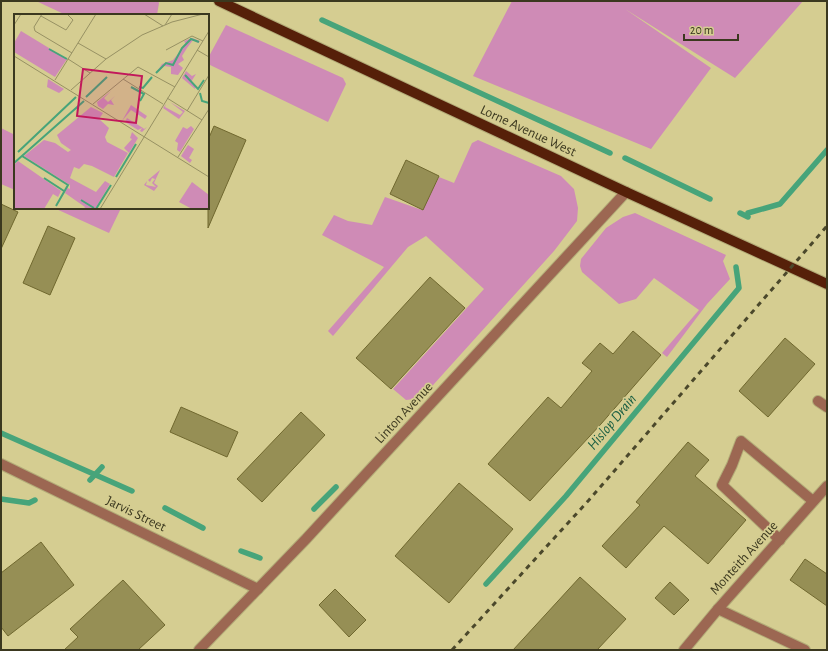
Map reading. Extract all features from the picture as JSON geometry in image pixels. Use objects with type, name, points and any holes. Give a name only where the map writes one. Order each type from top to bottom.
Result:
[{"type":"main road","name":"Lorne Avenue West","points":[[219,1],[626,192],[827,284]]},
{"type":"street","name":"Linton Avenue","points":[[199,650],[306,539],[626,192]]},
{"type":"street","points":[[818,401],[827,407]]},
{"type":"street","points":[[780,540],[722,485],[732,465],[741,441],[813,501]]},
{"type":"street","name":"Jarvis Street","points":[[1,464],[258,589]]},
{"type":"street","name":"Monteith Avenue","points":[[684,650],[718,609],[827,486]]},
{"type":"street","points":[[718,609],[805,650]]},
{"type":"shaded area","points":[[36,1],[158,1],[159,3],[157,14],[64,14]]},
{"type":"shaded area","points":[[512,1],[803,1],[735,78],[625,9],[711,68],[651,149],[473,76]]},
{"type":"shaded area","points":[[226,25],[343,78],[346,84],[328,122],[209,64],[209,56]]},
{"type":"shaded area","points":[[1,128],[14,134],[14,190],[1,184]]},
{"type":"shaded area","points":[[478,140],[561,176],[574,189],[578,208],[577,221],[554,251],[425,394],[415,399],[406,400],[393,389],[484,289],[426,236],[408,247],[333,336],[328,331],[384,267],[322,235],[334,215],[348,221],[372,225],[385,197],[422,210],[439,177],[454,183],[472,143]]},
{"type":"shaded area","points":[[56,209],[121,209],[109,233]]},
{"type":"shaded area","points":[[635,213],[726,255],[723,261],[730,279],[707,304],[667,357],[662,353],[699,310],[654,278],[636,299],[619,304],[582,272],[580,266],[581,259],[606,228],[623,217]]},
{"type":"building","points":[[214,126],[246,140],[208,228],[209,209],[209,138]]},
{"type":"building","points":[[406,160],[439,176],[423,210],[390,194]]},
{"type":"building","points":[[1,204],[18,212],[1,249]]},
{"type":"building","points":[[48,226],[75,238],[50,295],[23,283]]},
{"type":"building","points":[[430,277],[465,308],[391,389],[356,358]]},
{"type":"building","points":[[633,331],[661,355],[601,424],[530,501],[488,464],[548,397],[561,408],[592,371],[582,363],[600,343],[613,354]]},
{"type":"building","points":[[785,338],[815,364],[768,417],[739,391]]},
{"type":"building","points":[[181,407],[238,432],[227,457],[170,432]]},
{"type":"building","points":[[301,412],[325,435],[262,502],[237,479]]},
{"type":"building","points":[[688,442],[709,460],[695,476],[746,520],[708,564],[664,526],[626,568],[602,546],[640,505],[636,502]]},
{"type":"building","points":[[459,483],[513,529],[449,603],[395,556]]},
{"type":"building","points":[[41,542],[74,585],[8,636],[1,627],[1,573]]},
{"type":"building","points":[[805,559],[827,574],[827,606],[790,580]]},
{"type":"building","points":[[580,577],[626,619],[597,650],[513,650]]},
{"type":"building","points":[[123,580],[165,625],[138,650],[64,650],[78,637],[70,629]]},
{"type":"building","points":[[670,582],[689,600],[674,615],[655,598]]},
{"type":"building","points":[[335,589],[366,620],[349,637],[319,605]]},
{"type":"waterway","points":[[322,20],[610,153]]},
{"type":"waterway","name":"Hislop Drain","points":[[748,213],[780,204],[827,150]]},
{"type":"waterway","points":[[625,158],[710,199]]},
{"type":"waterway","name":"Hislop Drain","points":[[740,213],[748,217]]},
{"type":"waterway","name":"Hislop Drain","points":[[486,584],[566,496],[739,288],[736,267]]},
{"type":"waterway","points":[[1,433],[132,491]]},
{"type":"waterway","points":[[90,480],[102,467]]},
{"type":"waterway","points":[[314,509],[336,487]]},
{"type":"waterway","points":[[1,499],[29,503],[35,500]]},
{"type":"waterway","points":[[165,508],[203,528]]},
{"type":"waterway","points":[[241,551],[260,558]]},
{"type":"railway","points":[[452,650],[589,500],[827,226]]}]
